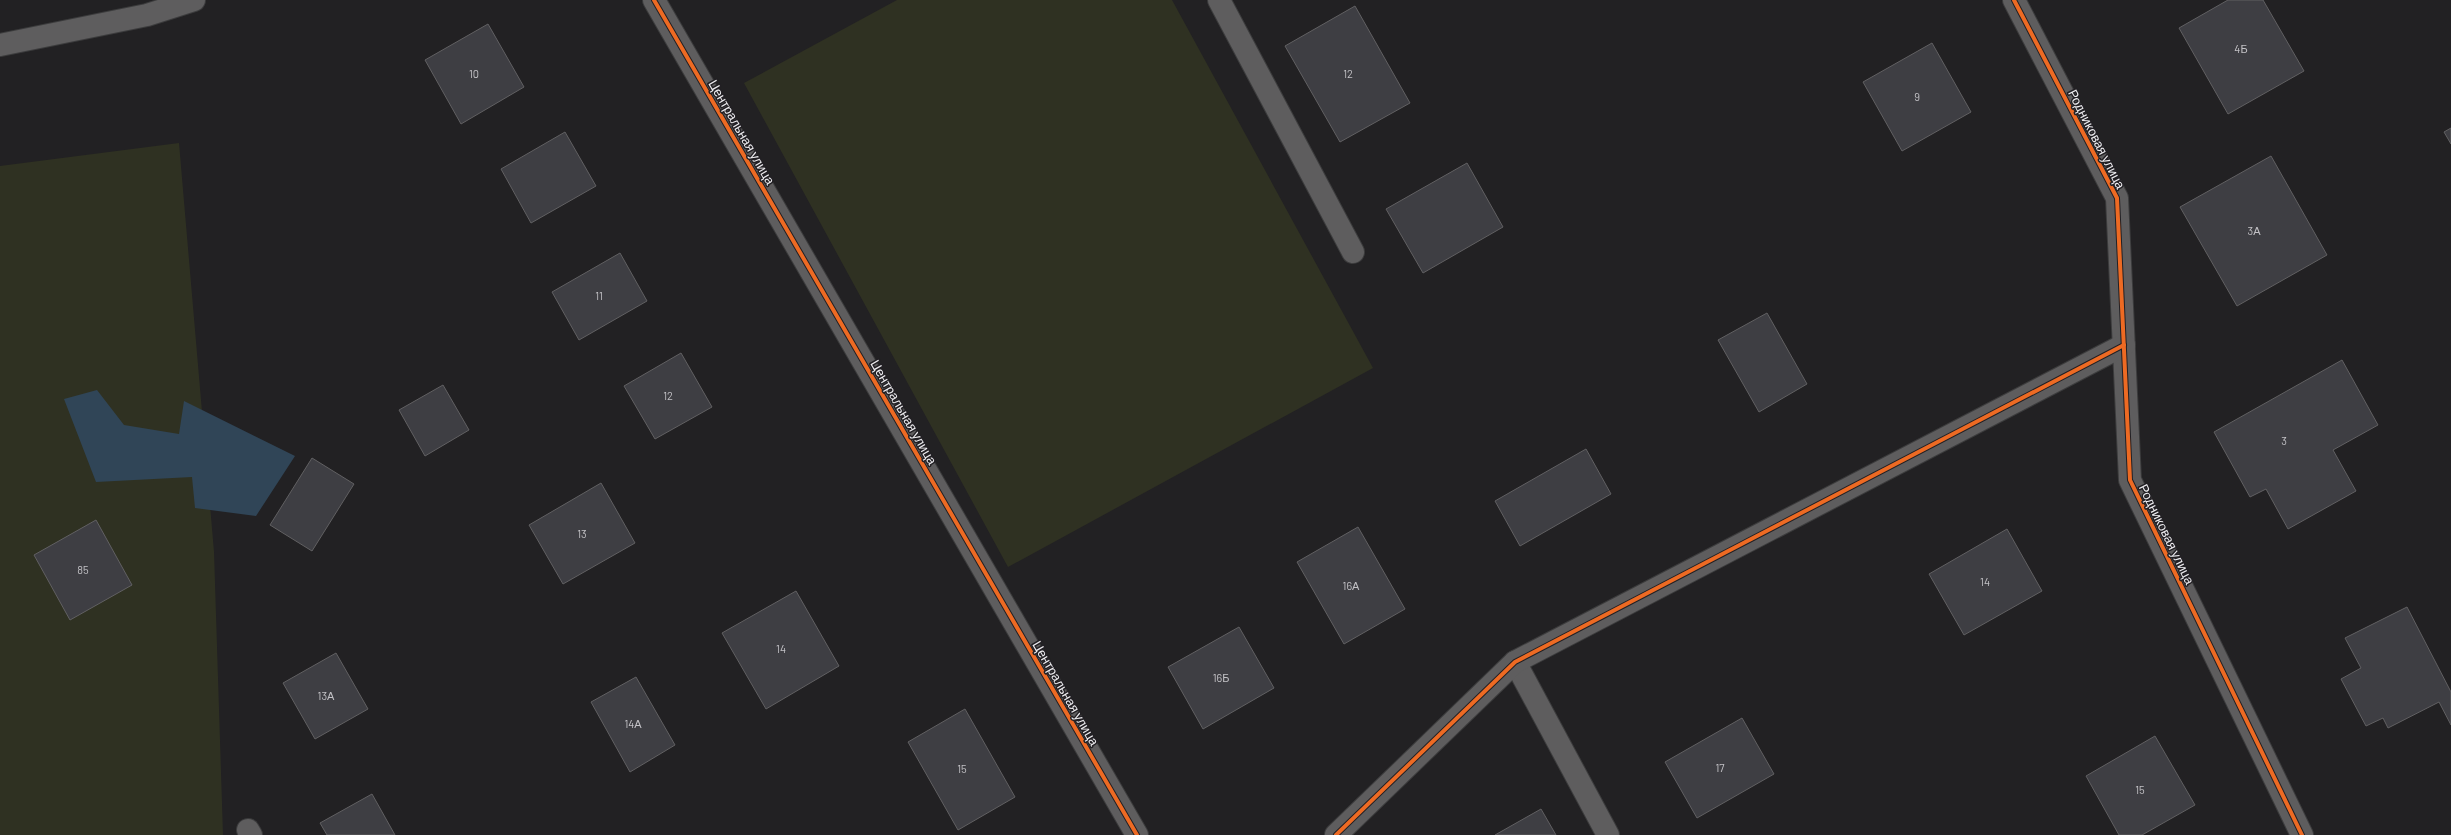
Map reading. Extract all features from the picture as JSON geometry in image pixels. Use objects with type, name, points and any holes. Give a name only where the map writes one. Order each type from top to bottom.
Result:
[{"type":"street","points":[[0,44],[147,15],[194,0]]},
{"type":"street","name":"Центральная улица","points":[[654,0],[1137,835]]},
{"type":"street","points":[[1219,0],[1352,252]]},
{"type":"street","name":"Родниковая улица","points":[[2014,0],[2117,198],[2130,480],[2302,835]]},
{"type":"street","points":[[1336,835],[1515,662],[2124,345]]},
{"type":"street","points":[[1515,662],[1608,835]]},
{"type":"green space","points":[[897,0],[1172,0],[1373,368],[1008,567],[744,83]]},
{"type":"green space","points":[[179,143],[214,552],[223,835],[0,835],[0,166]]},
{"type":"water","points":[[97,390],[124,425],[179,434],[184,401],[295,456],[256,516],[195,508],[192,477],[96,482],[64,399]]},
{"type":"building","points":[[2228,0],[2263,0],[2304,71],[2228,114],[2179,28]]},
{"type":"building","points":[[1355,6],[1410,103],[1340,142],[1285,46]]},
{"type":"building","points":[[488,24],[524,87],[461,124],[425,60]]},
{"type":"building","points":[[1932,43],[1971,112],[1902,151],[1863,82]]},
{"type":"building","points":[[2451,128],[2451,144],[2444,132]]},
{"type":"building","points":[[565,132],[596,186],[531,223],[501,169]]},
{"type":"building","points":[[2271,156],[2327,255],[2237,306],[2180,207]]},
{"type":"building","points":[[1467,163],[1503,227],[1423,273],[1386,209]]},
{"type":"building","points":[[620,253],[647,301],[579,340],[552,292]]},
{"type":"building","points":[[1767,313],[1807,384],[1759,412],[1718,340]]},
{"type":"building","points":[[681,353],[712,407],[655,439],[624,386]]},
{"type":"building","points":[[2342,360],[2378,425],[2333,450],[2356,491],[2288,529],[2266,489],[2250,497],[2214,432]]},
{"type":"building","points":[[443,385],[469,430],[425,456],[399,410]]},
{"type":"building","points":[[1586,449],[1611,494],[1520,546],[1495,501]]},
{"type":"building","points":[[312,458],[354,484],[312,551],[270,525]]},
{"type":"building","points":[[601,483],[635,543],[563,584],[529,525]]},
{"type":"building","points":[[96,520],[132,585],[70,620],[34,555]]},
{"type":"building","points":[[1358,527],[1405,609],[1344,644],[1297,562]]},
{"type":"building","points":[[2007,529],[2042,591],[1964,635],[1929,574]]},
{"type":"building","points":[[796,591],[839,666],[766,709],[722,633]]},
{"type":"building","points":[[2407,607],[2451,692],[2451,725],[2439,702],[2388,728],[2383,718],[2366,726],[2341,679],[2361,668],[2345,638]]},
{"type":"building","points":[[1239,627],[1274,688],[1203,729],[1168,667]]},
{"type":"building","points":[[336,653],[368,709],[315,739],[283,683]]},
{"type":"building","points":[[636,677],[675,745],[630,772],[591,702]]},
{"type":"building","points":[[965,709],[1015,797],[958,830],[908,742]]},
{"type":"building","points":[[1742,718],[1774,774],[1697,818],[1665,762]]},
{"type":"building","points":[[2155,736],[2195,805],[2142,835],[2119,835],[2086,776]]},
{"type":"building","points":[[372,794],[395,835],[327,835],[320,823]]},
{"type":"building","points":[[1541,809],[1556,835],[1495,835]]},
{"type":"cycle path","points":[[654,0],[1137,835]]},
{"type":"cycle path","points":[[2014,0],[2117,198],[2130,480],[2302,835]]},
{"type":"cycle path","points":[[1336,835],[1515,662],[2124,345]]}]
